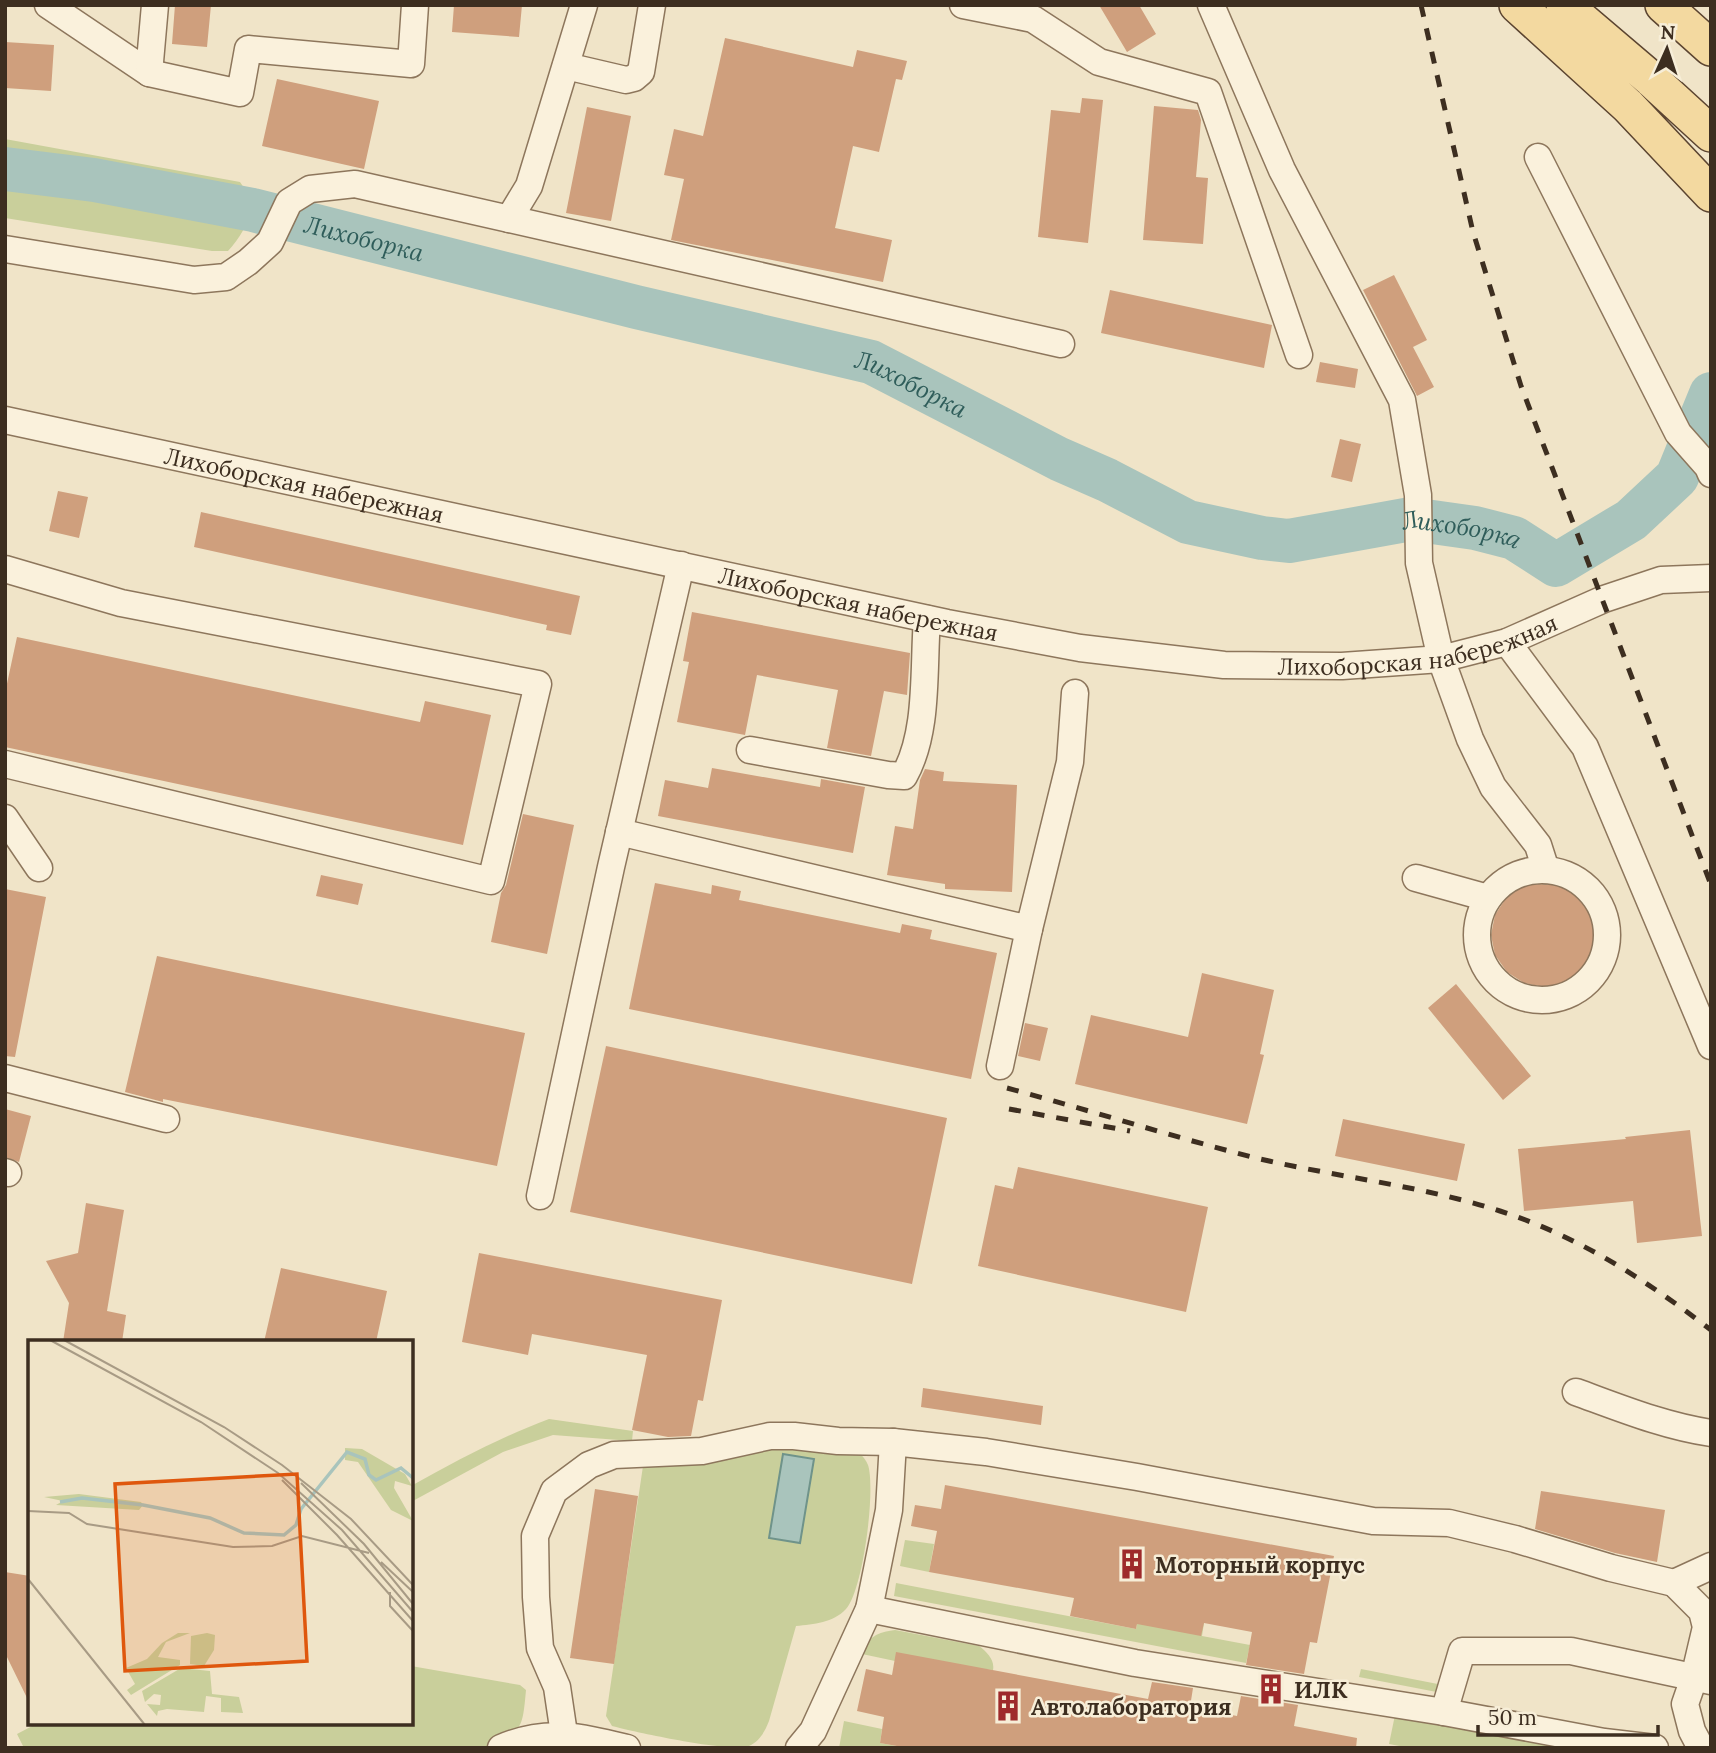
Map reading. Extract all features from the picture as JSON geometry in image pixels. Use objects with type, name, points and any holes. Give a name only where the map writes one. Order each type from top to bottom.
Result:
[{"type":"main road","points":[[1517,5],[1628,106],[1711,194]]},
{"type":"main road","points":[[1564,5],[1711,134]]},
{"type":"main road","points":[[1663,5],[1711,48]]},
{"type":"main road","points":[[1697,5],[1711,16]]},
{"type":"street","points":[[48,5],[149,73],[240,93],[248,49],[411,64],[415,5]]},
{"type":"street","points":[[149,73],[155,5]]},
{"type":"street","points":[[509,219],[529,186],[584,5]]},
{"type":"street","points":[[566,66],[626,80],[634,78],[641,72],[652,5]]},
{"type":"street","points":[[964,5],[1033,12],[1099,62],[1208,92],[1299,355]]},
{"type":"street","points":[[1211,5],[1282,170],[1402,400],[1418,495],[1419,563],[1441,659],[1470,739],[1493,787],[1538,845],[1546,870]]},
{"type":"street","points":[[1538,157],[1678,433],[1709,470]]},
{"type":"street","points":[[5,249],[194,280],[226,277],[270,242],[289,202],[310,189],[355,184],[1061,344]]},
{"type":"street","name":"Лихоборская набережная","points":[[5,420],[928,619],[1080,648],[1224,665],[1342,666],[1441,659],[1507,642],[1604,599],[1661,580],[1711,578]]},
{"type":"street","points":[[540,1196],[619,832],[681,565]]},
{"type":"street","points":[[5,569],[121,603],[538,684],[491,881],[5,764]]},
{"type":"street","points":[[750,750],[904,776],[912,762],[920,735],[928,619]]},
{"type":"street","points":[[1507,642],[1585,747],[1711,1046]]},
{"type":"street","points":[[1000,1066],[1029,929],[1070,762],[1075,693]]},
{"type":"street","points":[[5,818],[40,868]]},
{"type":"street","points":[[619,832],[1029,929]]},
{"type":"street","points":[[1546,870],[1570,876],[1590,890],[1603,910],[1608,934],[1604,958],[1591,979],[1572,995],[1548,1001],[1523,998],[1502,987],[1485,968],[1477,945],[1478,921],[1488,898],[1504,882],[1524,872],[1546,870]]},
{"type":"street","points":[[1416,877],[1488,898]]},
{"type":"street","points":[[5,1078],[166,1119]]},
{"type":"street","points":[[1576,1392],[1636,1414],[1711,1433]]},
{"type":"street","points":[[564,1734],[557,1687],[540,1648],[536,1597],[536,1536],[554,1491],[589,1465],[614,1455],[702,1451],[770,1436],[794,1436],[838,1441],[893,1442],[986,1452],[1373,1521],[1449,1523],[1674,1583],[1708,1619],[1703,1680],[1685,1704],[1692,1731],[1701,1748]]},
{"type":"street","points":[[799,1748],[813,1731],[869,1609],[889,1510],[893,1442]]},
{"type":"street","points":[[1674,1583],[1711,1566]]},
{"type":"street","points":[[869,1609],[1135,1663],[1444,1712],[1604,1742],[1655,1748]]},
{"type":"street","points":[[1444,1712],[1462,1651],[1571,1651],[1703,1680]]},
{"type":"street","points":[[501,1748],[536,1737],[564,1734],[627,1748]]},
{"type":"green space","points":[[5,139],[240,182],[249,209],[245,227],[228,251],[212,251],[5,218]]},
{"type":"green space","points":[[549,1419],[633,1431],[632,1441],[553,1435],[503,1452],[413,1501],[413,1485]]},
{"type":"green space","points":[[765,1446],[858,1452],[866,1461],[870,1477],[869,1516],[863,1562],[852,1599],[846,1609],[835,1617],[823,1622],[796,1626],[769,1721],[764,1732],[753,1744],[723,1747],[612,1726],[606,1716],[643,1466]]},
{"type":"green space","points":[[905,1540],[934,1544],[929,1572],[900,1566]]},
{"type":"green space","points":[[896,1583],[1136,1629],[1140,1611],[1204,1623],[1202,1636],[1250,1645],[1246,1663],[894,1596]]},
{"type":"green space","points":[[895,1630],[979,1646],[992,1660],[993,1670],[895,1661],[862,1654],[874,1636]]},
{"type":"green space","points":[[413,1666],[520,1685],[526,1690],[523,1715],[518,1728],[483,1748],[24,1748],[17,1734],[34,1725],[413,1725]]},
{"type":"green space","points":[[1361,1669],[1448,1686],[1447,1694],[1359,1677]]},
{"type":"green space","points":[[1395,1715],[1576,1748],[1410,1748],[1389,1744]]},
{"type":"green space","points":[[844,1721],[882,1729],[880,1743],[908,1748],[839,1748]]},
{"type":"water","points":[[783,1454],[814,1459],[800,1543],[769,1538]]},
{"type":"building","points":[[175,5],[211,5],[207,47],[172,44]]},
{"type":"building","points":[[454,5],[522,5],[519,37],[452,32]]},
{"type":"building","points":[[1099,5],[1139,5],[1156,34],[1127,52]]},
{"type":"building","points":[[725,38],[853,67],[857,50],[907,61],[902,80],[896,79],[879,152],[853,146],[835,228],[892,240],[883,282],[671,240],[684,179],[664,175],[674,129],[703,136]]},
{"type":"building","points":[[5,42],[54,45],[51,91],[5,88]]},
{"type":"building","points":[[277,79],[379,101],[364,169],[262,146]]},
{"type":"building","points":[[1082,98],[1103,100],[1088,243],[1038,237],[1051,110],[1080,113]]},
{"type":"building","points":[[1154,106],[1198,110],[1201,120],[1196,177],[1208,178],[1203,244],[1143,240]]},
{"type":"building","points":[[587,107],[631,116],[611,221],[566,213]]},
{"type":"building","points":[[1394,275],[1427,340],[1413,347],[1434,387],[1417,396],[1363,290]]},
{"type":"building","points":[[1110,290],[1272,325],[1264,368],[1101,333]]},
{"type":"building","points":[[1320,362],[1358,369],[1355,388],[1316,382]]},
{"type":"building","points":[[1340,439],[1361,444],[1352,482],[1331,477]]},
{"type":"building","points":[[58,491],[88,497],[79,538],[49,531]]},
{"type":"building","points":[[201,512],[580,596],[571,635],[546,630],[547,625],[194,547]]},
{"type":"building","points":[[692,612],[910,653],[907,695],[884,691],[871,756],[827,748],[838,690],[757,675],[745,735],[677,722],[689,662],[683,661]]},
{"type":"building","points":[[17,637],[420,722],[425,701],[491,715],[463,845],[5,747],[5,693]]},
{"type":"building","points":[[712,768],[820,787],[821,779],[865,787],[853,853],[658,816],[665,780],[708,788]]},
{"type":"building","points":[[925,769],[944,772],[943,781],[1017,785],[1012,892],[945,889],[945,884],[887,875],[895,826],[913,829],[920,780]]},
{"type":"building","points":[[523,814],[574,825],[547,954],[491,942],[501,893],[506,885]]},
{"type":"building","points":[[321,875],[363,884],[358,905],[316,896]]},
{"type":"building","points":[[655,883],[711,894],[712,885],[741,891],[739,900],[900,933],[902,924],[932,930],[930,939],[997,953],[971,1079],[629,1009]]},
{"type":"building","points":[[1523,886],[1564,886],[1581,898],[1592,915],[1596,935],[1592,955],[1581,972],[1564,984],[1544,987],[1524,983],[1507,972],[1495,955],[1491,935],[1495,915],[1506,898]]},
{"type":"building","points":[[5,889],[46,897],[15,1057],[5,1056]]},
{"type":"building","points":[[157,956],[525,1033],[497,1166],[163,1099],[163,1102],[125,1092]]},
{"type":"building","points":[[1202,973],[1274,990],[1260,1054],[1264,1055],[1247,1124],[1075,1084],[1091,1015],[1188,1037]]},
{"type":"building","points":[[1456,984],[1531,1076],[1503,1100],[1428,1008]]},
{"type":"building","points":[[1025,1023],[1048,1028],[1040,1061],[1018,1056]]},
{"type":"building","points":[[606,1046],[947,1118],[912,1284],[570,1212]]},
{"type":"building","points":[[5,1109],[31,1116],[19,1162],[5,1157]]},
{"type":"building","points":[[1343,1119],[1465,1144],[1457,1181],[1335,1156]]},
{"type":"building","points":[[1690,1130],[1702,1236],[1637,1243],[1633,1201],[1524,1211],[1518,1149]]},
{"type":"building","points":[[1018,1167],[1208,1207],[1186,1312],[978,1266],[995,1185],[1013,1189]]},
{"type":"building","points":[[86,1203],[124,1210],[107,1311],[126,1315],[122,1340],[63,1340],[69,1303],[46,1261],[78,1253]]},
{"type":"building","points":[[479,1253],[722,1300],[703,1401],[698,1400],[691,1436],[668,1437],[632,1430],[647,1355],[532,1334],[528,1355],[462,1342]]},
{"type":"building","points":[[281,1268],[387,1291],[376,1340],[264,1340]]},
{"type":"building","points":[[923,1388],[1043,1406],[1041,1425],[921,1407]]},
{"type":"building","name":"Моторный корпус","points":[[945,1485],[1334,1556],[1317,1643],[1310,1642],[1304,1674],[1246,1665],[1252,1632],[1204,1623],[1201,1636],[1137,1624],[1136,1629],[1070,1616],[1074,1598],[929,1572],[937,1531],[911,1526],[915,1505],[941,1509]]},
{"type":"building","points":[[595,1489],[638,1496],[614,1664],[570,1658]]},
{"type":"building","points":[[1541,1491],[1665,1510],[1657,1562],[1615,1553],[1535,1529]]},
{"type":"building","points":[[5,1572],[28,1576],[28,1700],[5,1653]]},
{"type":"building","name":"Автолаборатория","points":[[896,1652],[1148,1699],[1152,1682],[1193,1688],[1190,1707],[1237,1716],[1241,1696],[1298,1705],[1294,1726],[1357,1738],[1356,1748],[908,1748],[880,1743],[884,1717],[857,1711],[866,1669],[892,1675]]},
{"type":"waterway","name":"Лихоборка","points":[[5,169],[94,180],[253,210],[636,307],[871,362],[1188,522],[1262,538],[1289,541],[1411,519],[1475,528],[1514,538],[1556,565],[1631,520],[1677,477],[1711,394]]},
{"type":"railway","points":[[1421,5],[1473,232],[1521,386],[1711,885]]},
{"type":"railway","points":[[1007,1088],[1252,1157],[1439,1194],[1500,1211],[1584,1246],[1662,1294],[1711,1330]]},
{"type":"railway","points":[[1009,1109],[1130,1131]]},
{"type":"place","name":"Моторный корпус","points":[[1132,1564]]},
{"type":"place","name":"ИЛК","points":[[1271,1689]]},
{"type":"place","name":"Автолаборатория","points":[[1008,1706]]}]
